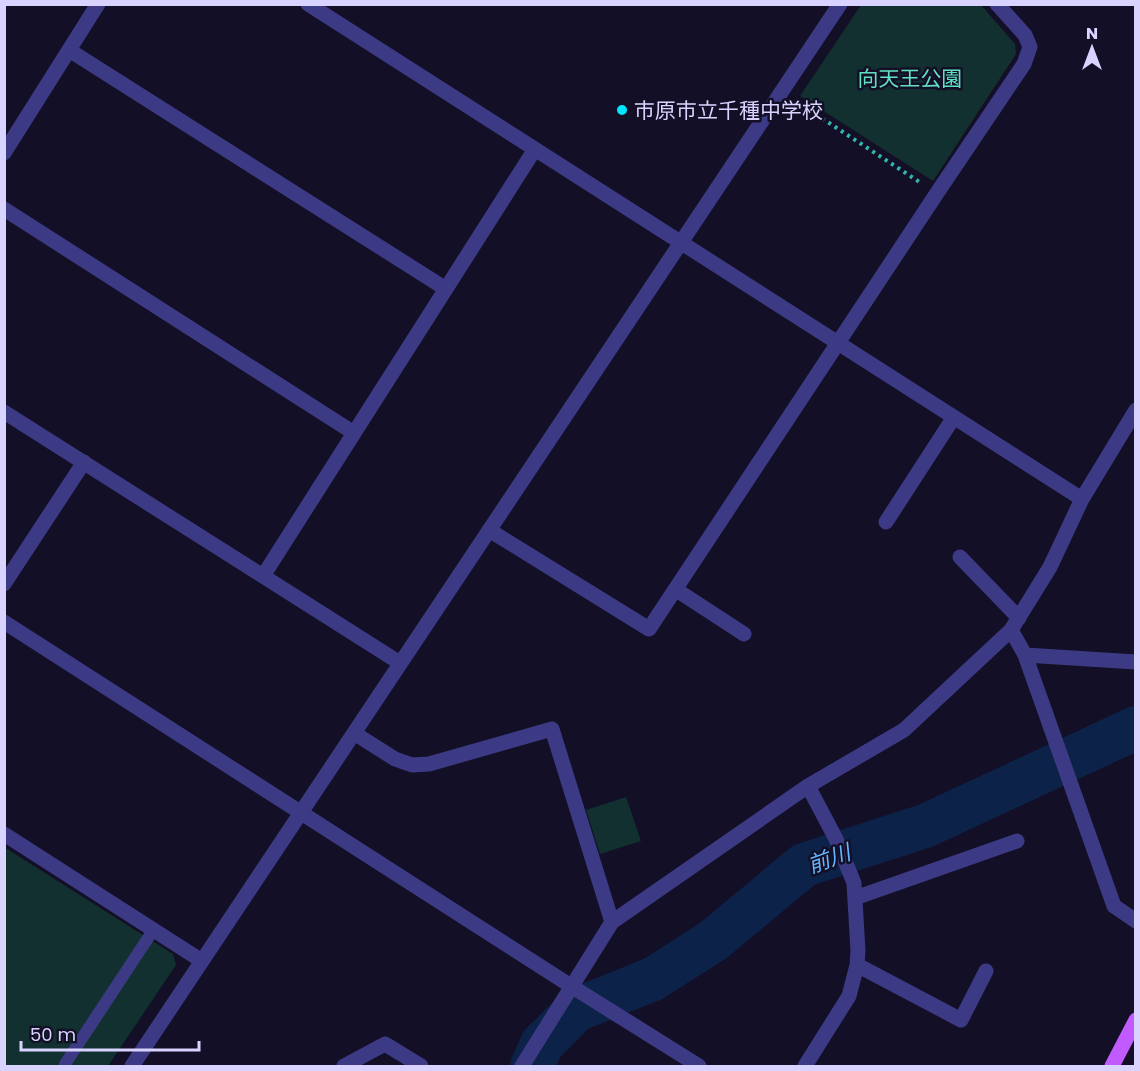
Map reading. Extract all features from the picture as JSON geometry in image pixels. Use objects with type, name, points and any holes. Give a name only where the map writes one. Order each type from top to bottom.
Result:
[{"type":"main road","points":[[1112,1066],[1136,1020]]},
{"type":"street","points":[[4,153],[98,4]]},
{"type":"street","points":[[308,4],[1082,499]]},
{"type":"street","points":[[132,1066],[840,4]]},
{"type":"street","points":[[489,530],[649,629],[1024,64],[1030,47],[1024,35],[997,4]]},
{"type":"street","points":[[69,50],[446,289]]},
{"type":"street","points":[[263,576],[535,149]]},
{"type":"street","points":[[4,208],[354,433]]},
{"type":"street","points":[[522,1066],[612,922],[808,786],[904,730],[1015,624],[1050,567],[1082,499],[1136,410]]},
{"type":"street","points":[[4,412],[400,663]]},
{"type":"street","points":[[886,522],[954,417]]},
{"type":"street","points":[[4,584],[84,462]]},
{"type":"street","points":[[960,557],[1015,624],[1114,906],[1136,921]]},
{"type":"street","points":[[675,589],[744,634]]},
{"type":"street","points":[[4,622],[699,1066]]},
{"type":"street","points":[[1025,656],[1136,662]]},
{"type":"street","points":[[354,732],[395,759],[412,765],[429,764],[552,729],[612,922]]},
{"type":"street","points":[[806,1066],[849,996],[858,951],[854,884],[840,848],[808,786]]},
{"type":"street","points":[[4,834],[202,960]]},
{"type":"street","points":[[855,898],[1017,841]]},
{"type":"street","points":[[857,965],[961,1020],[986,971]]},
{"type":"street","points":[[344,1066],[385,1044],[421,1066]]},
{"type":"lane","points":[[65,1064],[154,929]]},
{"type":"path","points":[[782,92],[937,193]]},
{"type":"green space","name":"向天王公園","points":[[861,5],[981,5],[1015,44],[1016,54],[933,181],[800,96]]},
{"type":"green space","points":[[626,797],[641,841],[600,854],[586,810]]},
{"type":"green space","points":[[4,847],[173,954],[176,965],[108,1066],[5,1066]]},
{"type":"waterway","name":"前川","points":[[532,1066],[542,1044],[576,1010],[653,979],[714,940],[804,865],[925,826],[1136,728]]},
{"type":"place","name":"市原市立千種中学校","points":[[622,110]]}]
